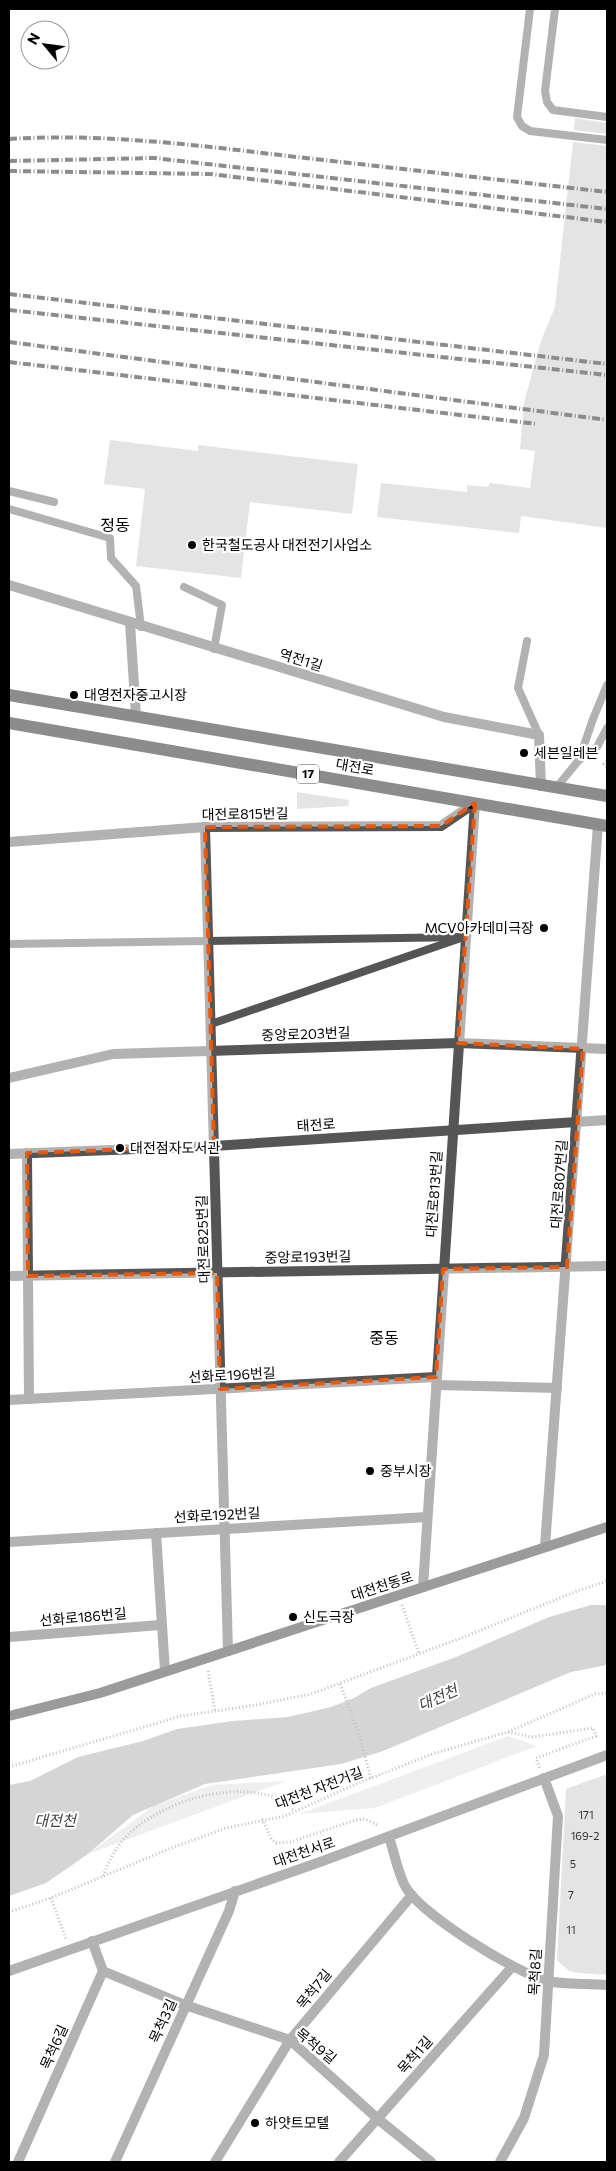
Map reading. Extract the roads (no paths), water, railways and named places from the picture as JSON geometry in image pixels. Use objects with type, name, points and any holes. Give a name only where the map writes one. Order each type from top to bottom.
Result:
[{"type":"main road","name":"대전로","points":[[9,696],[606,796]]},
{"type":"main road","name":"대전로","points":[[9,723],[603,825]]},
{"type":"main road","name":"대전천동로","points":[[9,1716],[100,1693],[607,1527]]},
{"type":"street","name":"역전1길","points":[[9,585],[140,627],[444,718],[539,735]]},
{"type":"street","points":[[130,623],[136,716]]},
{"type":"street","points":[[539,735],[541,786]]},
{"type":"street","name":"대전로815번길","points":[[9,842],[205,827],[441,826],[475,803]]},
{"type":"street","name":"대전로813번길","points":[[423,1587],[475,803]]},
{"type":"street","name":"대전로807번길","points":[[545,1546],[583,1049],[603,825]]},
{"type":"street","name":"대전로825번길","points":[[205,827],[228,1651]]},
{"type":"street","name":"중앙로203번길","points":[[9,1078],[114,1054],[458,1043],[583,1049],[607,1048]]},
{"type":"street","name":"태전로","points":[[9,1154],[214,1146],[607,1120]]},
{"type":"street","points":[[27,1153],[29,1399]]},
{"type":"street","name":"중앙로193번길","points":[[9,1276],[607,1266]]},
{"type":"street","name":"선화로196번길","points":[[9,1400],[220,1389],[436,1381],[557,1388]]},
{"type":"street","name":"선화로192번길","points":[[9,1542],[428,1517]]},
{"type":"street","points":[[156,1533],[160,1625],[165,1671]]},
{"type":"street","name":"선화로186번길","points":[[9,1637],[160,1625]]},
{"type":"street","name":"대전천서로","points":[[9,1971],[389,1836],[607,1755]]},
{"type":"street","name":"목척8길","points":[[500,2162],[524,2118],[544,2055],[558,1816],[544,1778]]},
{"type":"street","points":[[389,1836],[404,1884],[412,1896],[463,1936],[512,1967],[548,1981],[607,1985]]},
{"type":"street","name":"목척3길","points":[[115,2162],[229,1911],[235,1891]]},
{"type":"street","name":"목척7길","points":[[215,2162],[290,2040],[412,1896]]},
{"type":"street","points":[[92,1941],[102,1971]]},
{"type":"street","name":"목척1길","points":[[339,2162],[512,1967]]},
{"type":"street","name":"목척9길","points":[[102,1971],[186,2005],[290,2040],[378,2119],[431,2162]]},
{"type":"street","name":"목척6길","points":[[18,2162],[102,1971]]},
{"type":"lane","points":[[530,9],[517,117],[522,126],[530,131],[607,140]]},
{"type":"lane","points":[[555,9],[545,91],[547,102],[553,110],[607,117]]},
{"type":"lane","points":[[9,491],[54,502]]},
{"type":"lane","points":[[9,509],[110,538],[111,558],[136,586],[140,627]]},
{"type":"lane","points":[[184,587],[222,605],[214,649]]},
{"type":"lane","points":[[526,641],[518,688],[539,735]]},
{"type":"lane","points":[[579,760],[607,685]]},
{"type":"lane","points":[[556,788],[579,760],[596,747],[607,728]]},
{"type":"lane","points":[[9,944],[465,936]]},
{"type":"lane","points":[[211,1024],[465,936]]},
{"type":"water","name":"대전천","points":[[591,1605],[607,1605],[607,1665],[571,1672],[383,1751],[341,1764],[205,1784],[133,1815],[88,1854],[46,1883],[9,1896],[9,1785],[30,1781],[78,1757],[143,1741],[177,1729],[233,1721],[288,1717],[331,1707],[354,1698],[371,1688],[456,1657],[549,1617]]},
{"type":"railway","points":[[9,139],[78,138],[184,144],[607,192]]},
{"type":"railway","points":[[9,161],[154,158],[607,209]]},
{"type":"railway","points":[[9,171],[210,174],[607,222]]},
{"type":"railway","points":[[9,294],[607,364]]},
{"type":"railway","points":[[9,310],[607,375]]},
{"type":"railway","points":[[9,342],[607,420]]},
{"type":"railway","points":[[9,362],[537,424]]},
{"type":"place","name":"한국철도공사 대전전기사업소","points":[[192,545]]},
{"type":"place","name":"대영전자중고시장","points":[[74,695]]},
{"type":"place","name":"세븐일레븐","points":[[524,753]]},
{"type":"place","name":"MCV아카데미극장","points":[[544,928]]},
{"type":"place","name":"대전점자도서관","points":[[120,1148]]},
{"type":"place","name":"중부시장","points":[[370,1471]]},
{"type":"place","name":"신도극장","points":[[293,1617]]},
{"type":"place","name":"하얏트모텔","points":[[255,2123]]},
{"type":"district","name":"정동","points":[[115,525]]},
{"type":"district","name":"중동","points":[[384,1338]]}]
